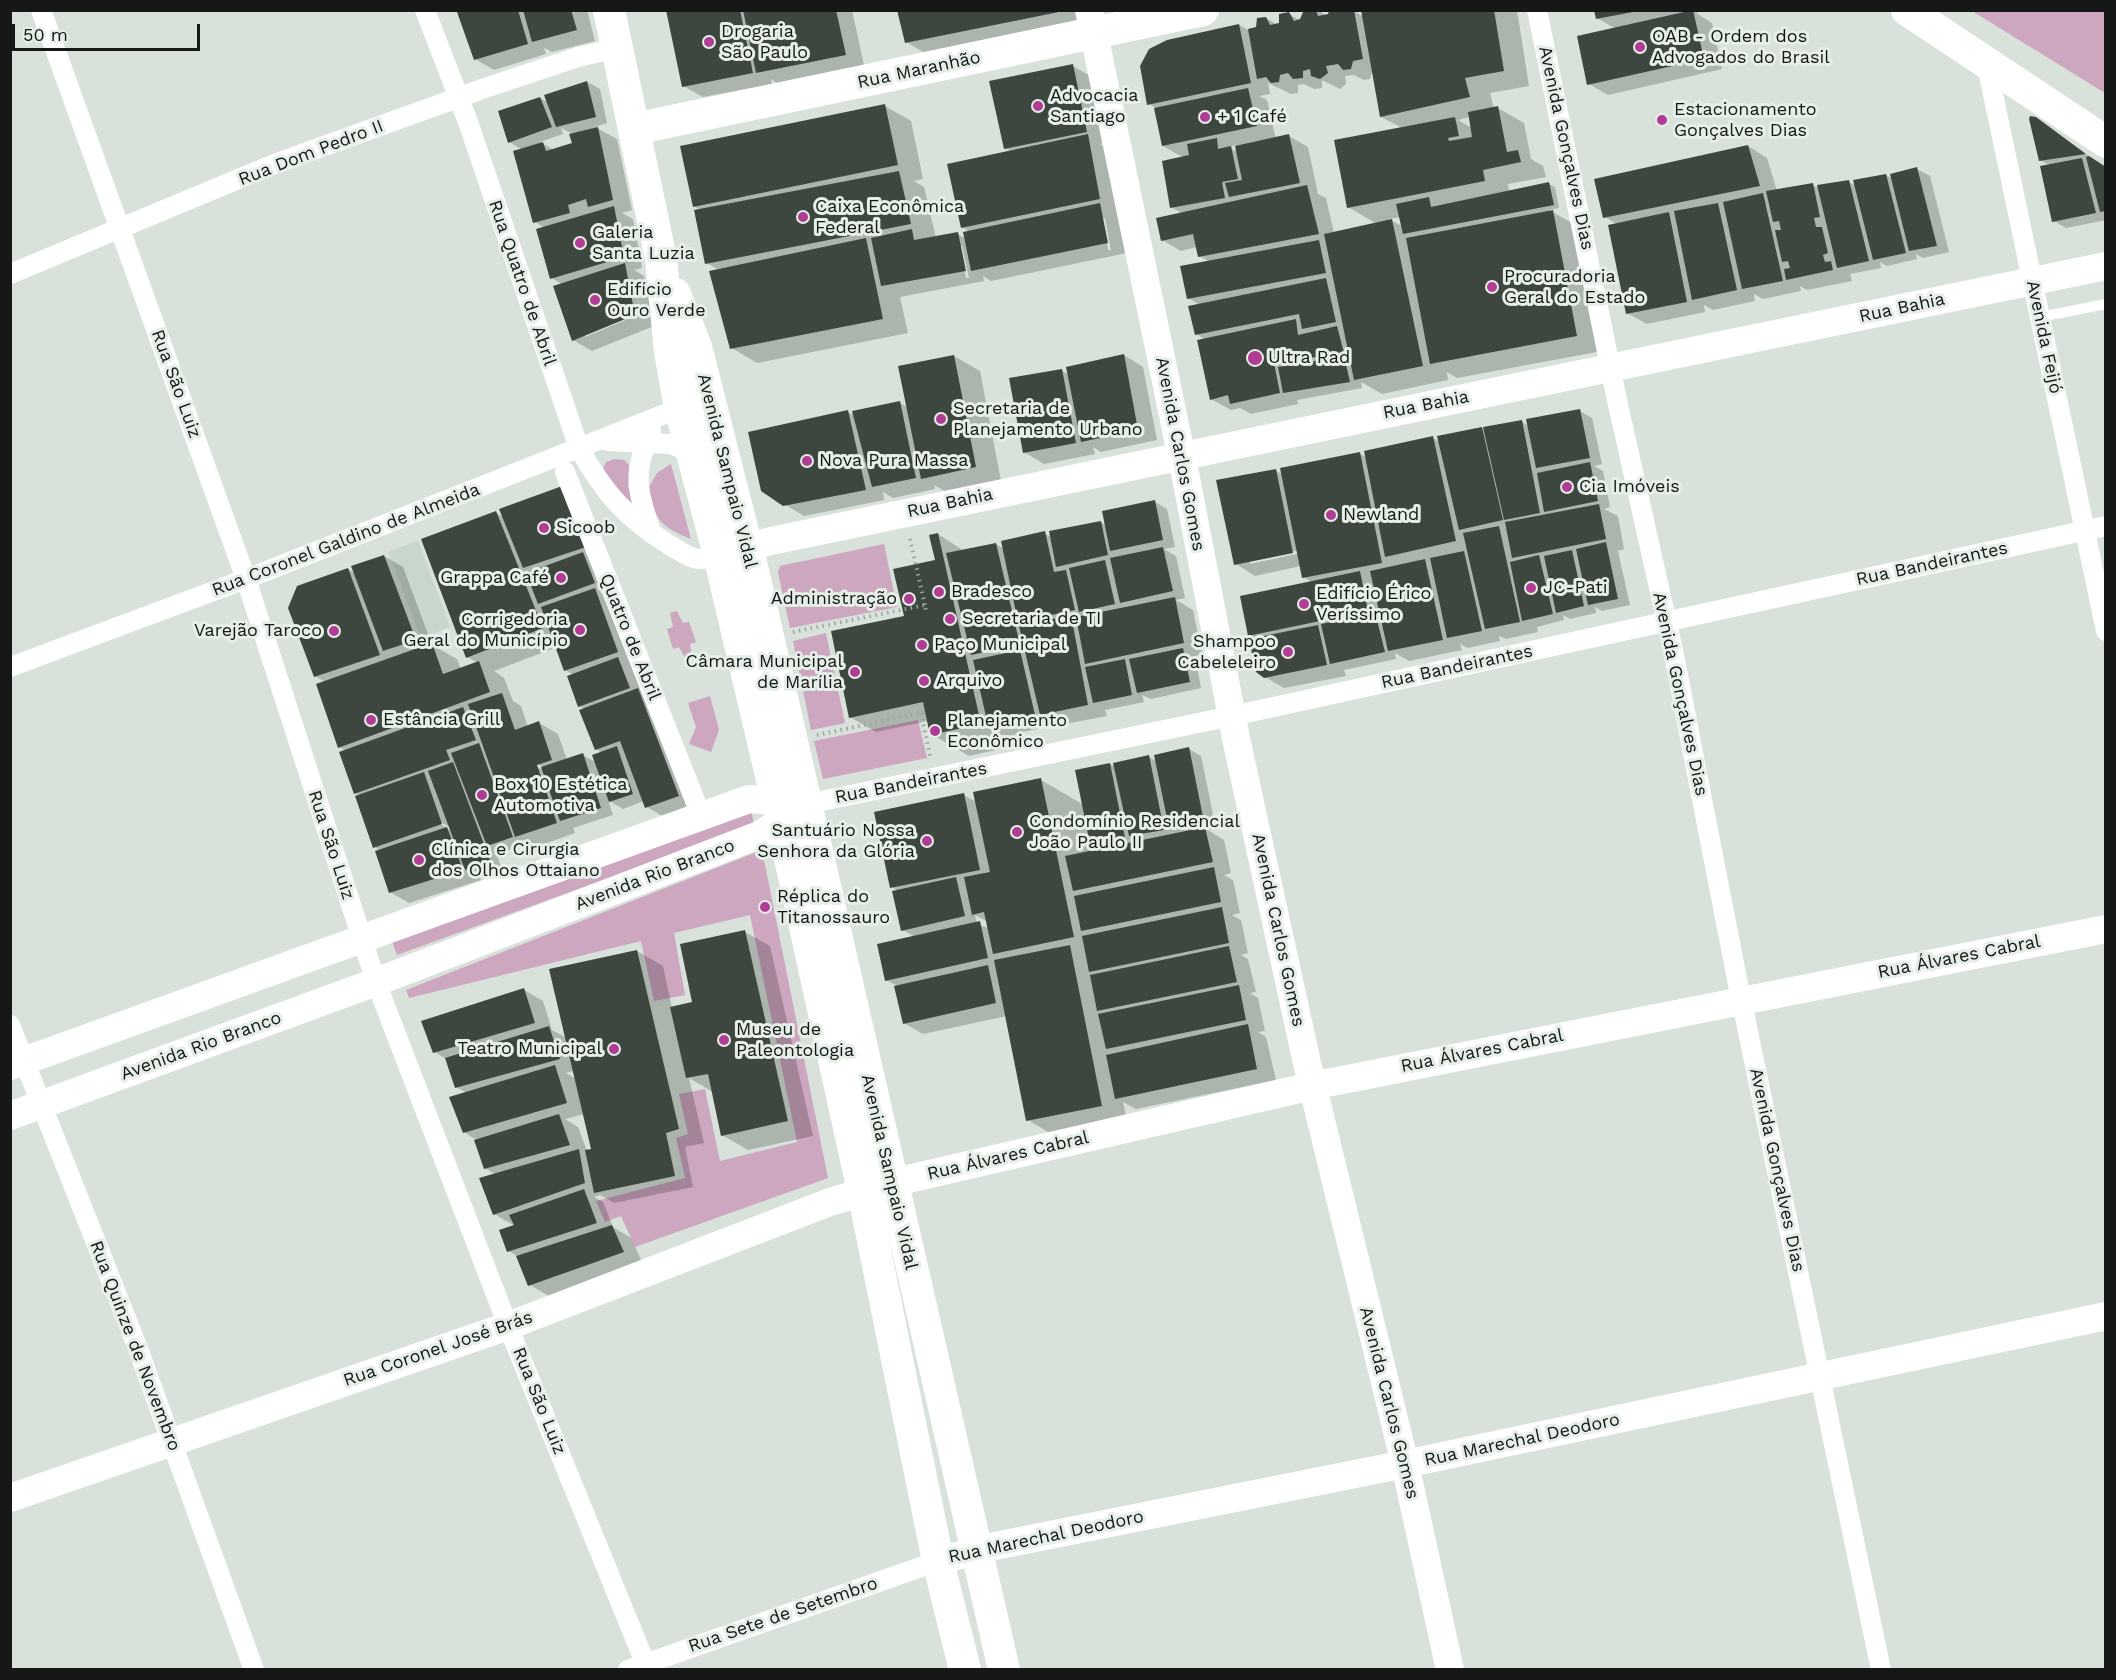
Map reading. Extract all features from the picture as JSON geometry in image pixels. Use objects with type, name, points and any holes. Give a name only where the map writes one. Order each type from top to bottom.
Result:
[{"type":"main road","name":"Avenida Sampaio Vidal","points":[[609,10],[661,259],[670,352],[672,411],[733,551]]},
{"type":"main road","name":"Rua Maranhão","points":[[634,129],[1091,22],[1203,10]]},
{"type":"main road","points":[[1907,10],[2106,120]]},
{"type":"main road","points":[[1936,10],[2036,98],[2106,142]]},
{"type":"main road","name":"Avenida Carlos Gomes","points":[[1091,22],[1232,716],[1312,1086],[1405,1464],[1450,1670]]},
{"type":"main road","name":"Avenida Sampaio Vidal","points":[[661,259],[696,347],[731,486],[733,551],[789,808],[877,1188],[975,1551],[1004,1670]]},
{"type":"main road","name":"Rua Bahia","points":[[733,551],[1180,454],[2106,266]]},
{"type":"main road","points":[[17,1063],[749,799],[789,808]]},
{"type":"main road","name":"Avenida Rio Branco","points":[[10,1116],[759,836],[789,808]]},
{"type":"main road","name":"Rua Álvares Cabral","points":[[877,1188],[1312,1086],[1742,999],[2106,929]]},
{"type":"main road","name":"Avenida Sampaio Vidal","points":[[877,1188],[938,1561],[965,1670]]},
{"type":"main road","name":"Rua Coronel José Brás","points":[[10,1498],[508,1326],[830,1202],[877,1188]]},
{"type":"main road","name":"Rua Marechal Deodoro","points":[[938,1561],[975,1551],[1820,1378],[2106,1316]]},
{"type":"street","name":"Rua São Luiz","points":[[41,10],[246,579],[376,981],[640,1667]]},
{"type":"street","name":"Rua Quatro de Abril","points":[[426,10],[588,444],[597,481],[618,506],[652,534],[699,560],[733,551]]},
{"type":"street","name":"Avenida Gonçalves Dias","points":[[1537,10],[1666,622],[1881,1670]]},
{"type":"street","name":"Rua Dom Pedro II","points":[[10,274],[277,164],[578,57],[617,48]]},
{"type":"street","name":"Avenida Feijó","points":[[1985,54],[2106,631]]},
{"type":"street","points":[[2001,134],[2001,121],[2006,104],[2017,97],[2036,98]]},
{"type":"street","points":[[652,534],[641,504],[638,486],[640,457],[646,441],[672,411]]},
{"type":"street","name":"Rua Coronel Galdino de Almeida","points":[[10,667],[246,579],[672,411]]},
{"type":"street","points":[[588,444],[646,441],[690,449],[711,463],[731,486]]},
{"type":"street","name":"Quatro de Abril","points":[[565,472],[696,803]]},
{"type":"street","name":"Rua Bandeirantes","points":[[789,808],[1232,716],[2106,526]]},
{"type":"street","name":"Rua Quinze de Novembro","points":[[10,1025],[17,1063],[42,1105],[172,1441],[254,1670]]},
{"type":"street","name":"Rua Sete de Setembro","points":[[640,1667],[938,1561]]},
{"type":"lane","points":[[2040,317],[2106,304]]},
{"type":"path","points":[[909,535],[926,612]]},
{"type":"path","points":[[784,633],[925,605]]},
{"type":"path","points":[[807,737],[923,712],[932,761]]},
{"type":"shaded area","points":[[1972,11],[2105,11],[2105,93]]},
{"type":"shaded area","points":[[614,459],[624,460],[629,465],[628,486],[634,509],[616,492],[603,469],[606,462]]},
{"type":"shaded area","points":[[671,464],[691,539],[666,526],[653,508],[648,489],[657,473]]},
{"type":"shaded area","points":[[418,541],[450,627],[421,638],[388,552]]},
{"type":"shaded area","points":[[884,544],[897,607],[790,628],[778,572],[780,566]]},
{"type":"shaded area","points":[[677,611],[683,623],[689,622],[696,642],[690,644],[692,658],[686,660],[679,647],[673,649],[667,629],[673,627],[670,613]]},
{"type":"shaded area","points":[[826,633],[845,723],[811,730],[793,641]]},
{"type":"shaded area","points":[[710,696],[719,730],[711,752],[689,744],[696,727],[688,703]]},
{"type":"shaded area","points":[[918,720],[927,758],[823,779],[814,741]]},
{"type":"shaded area","points":[[751,810],[754,825],[397,955],[392,941]]},
{"type":"shaded area","points":[[762,850],[828,1178],[635,1247],[621,1216],[605,1222],[596,1201],[685,1178],[676,1138],[688,1134],[679,1094],[705,1089],[720,1161],[797,1142],[750,915],[674,933],[685,995],[654,1001],[641,941],[409,998],[406,990]]},
{"type":"building","points":[[461,10],[518,10],[528,44],[474,60],[457,12]]},
{"type":"building","points":[[523,10],[571,10],[577,30],[532,42]]},
{"type":"building","name":"Drogaria São Paulo","points":[[666,10],[740,10],[753,73],[682,87]]},
{"type":"building","points":[[743,10],[836,10],[846,55],[756,73]]},
{"type":"building","points":[[897,10],[1059,10],[1059,12],[905,43]]},
{"type":"building","points":[[1304,10],[1316,10],[1318,16],[1328,14],[1329,10],[1354,10],[1363,59],[1353,61],[1351,69],[1343,70],[1338,64],[1326,66],[1328,73],[1320,79],[1311,76],[1310,69],[1303,71],[1303,78],[1293,79],[1288,73],[1280,75],[1279,82],[1271,83],[1266,77],[1257,79],[1248,29],[1256,27],[1257,18],[1266,17],[1270,25],[1279,23],[1279,14],[1289,12],[1294,21],[1300,19]]},
{"type":"building","points":[[1361,10],[1494,10],[1504,71],[1465,78],[1470,97],[1380,117]]},
{"type":"building","points":[[1594,10],[1633,10],[1633,12],[1596,19]]},
{"type":"building","name":"OAB - Ordem dos Advogados do Brasil","points":[[1693,10],[1704,59],[1587,85],[1577,36]]},
{"type":"building","points":[[1239,24],[1251,83],[1147,105],[1140,66],[1149,49],[1167,40]]},
{"type":"building","name":"Advocacia Santiago","points":[[1073,64],[1087,132],[1004,149],[989,81]]},
{"type":"building","points":[[587,81],[596,117],[556,127],[544,95]]},
{"type":"building","name":"+ 1 Café","points":[[1248,88],[1257,126],[1162,146],[1154,108]]},
{"type":"building","points":[[540,97],[552,127],[508,143],[498,111]]},
{"type":"building","points":[[885,104],[898,165],[693,207],[680,146]]},
{"type":"building","points":[[1498,106],[1507,152],[1518,150],[1521,162],[1483,170],[1485,181],[1347,208],[1334,140],[1455,117],[1459,136],[1448,138],[1449,141],[1472,137],[1468,112]]},
{"type":"building","points":[[2030,116],[2036,117],[2086,154],[2039,161]]},
{"type":"building","points":[[598,127],[613,200],[588,207],[586,199],[568,205],[570,213],[533,223],[513,151],[543,142],[546,151],[572,143],[569,134]]},
{"type":"building","points":[[1088,134],[1100,199],[961,228],[947,164]]},
{"type":"building","points":[[1289,134],[1300,183],[1229,197],[1225,183],[1242,180],[1235,146]]},
{"type":"building","points":[[1217,138],[1218,149],[1231,146],[1238,179],[1222,182],[1225,198],[1170,208],[1162,161],[1189,155],[1187,144]]},
{"type":"building","points":[[1748,145],[1760,186],[1603,218],[1594,179]]},
{"type":"building","points":[[2089,156],[2106,167],[2106,211],[2100,212],[2086,157]]},
{"type":"building","points":[[2082,158],[2096,213],[2052,222],[2040,166]]},
{"type":"building","points":[[1917,167],[1937,246],[1909,251],[1890,174]]},
{"type":"building","name":"Caixa Econômica Federal","points":[[899,171],[911,224],[705,264],[694,210]]},
{"type":"building","points":[[1886,174],[1906,253],[1873,260],[1853,180]]},
{"type":"building","points":[[1849,180],[1869,261],[1837,268],[1817,185]]},
{"type":"building","points":[[1549,182],[1554,205],[1403,234],[1396,204],[1429,197],[1431,207]]},
{"type":"building","points":[[1813,183],[1820,217],[1814,218],[1816,227],[1822,227],[1828,253],[1823,255],[1825,262],[1831,261],[1833,270],[1786,280],[1784,269],[1790,268],[1788,261],[1782,262],[1775,230],[1781,230],[1779,221],[1773,222],[1766,191]]},
{"type":"building","points":[[1307,185],[1319,234],[1198,257],[1193,234],[1161,241],[1156,218]]},
{"type":"building","points":[[1763,193],[1783,281],[1742,289],[1723,202]]},
{"type":"building","points":[[1100,203],[1108,243],[971,271],[963,232]]},
{"type":"building","points":[[1718,203],[1737,290],[1692,300],[1674,211]]},
{"type":"building","name":"Galeria Santa Luzia","points":[[614,206],[624,257],[550,279],[536,229]]},
{"type":"building","name":"Procuradoria Geral do Estado","points":[[1553,210],[1577,336],[1430,364],[1406,238]]},
{"type":"building","points":[[1669,212],[1687,302],[1626,314],[1608,225]]},
{"type":"building","points":[[1392,219],[1423,366],[1354,380],[1324,234]]},
{"type":"building","points":[[912,229],[914,240],[958,232],[966,271],[881,286],[871,238]]},
{"type":"building","points":[[866,238],[883,319],[730,349],[709,271]]},
{"type":"building","points":[[1319,240],[1326,273],[1187,299],[1180,266]]},
{"type":"building","name":"Edifício Ouro Verde","points":[[625,263],[635,315],[572,341],[553,286]]},
{"type":"building","points":[[1326,278],[1336,322],[1302,329],[1299,314],[1195,335],[1188,306]]},
{"type":"building","name":"Ultra Rad","points":[[1296,319],[1298,335],[1337,326],[1344,353],[1274,363],[1280,393],[1230,404],[1228,395],[1210,400],[1197,340]]},
{"type":"building","points":[[1124,354],[1138,430],[1081,442],[1066,367]]},
{"type":"building","points":[[954,355],[976,467],[921,479],[898,366]]},
{"type":"building","points":[[1344,356],[1350,382],[1283,393],[1278,367]]},
{"type":"building","points":[[1062,369],[1076,443],[1023,453],[1009,378]]},
{"type":"building","points":[[900,401],[916,478],[872,487],[852,411]]},
{"type":"building","points":[[1580,409],[1590,458],[1536,468],[1526,419]]},
{"type":"building","name":"Nova Pura Massa","points":[[848,410],[866,490],[783,506],[761,491],[748,432]]},
{"type":"building","points":[[1522,420],[1540,513],[1504,520],[1483,427]]},
{"type":"building","points":[[1482,427],[1503,520],[1459,530],[1437,436]]},
{"type":"building","points":[[1433,436],[1456,541],[1385,557],[1364,451]]},
{"type":"building","name":"Newland","points":[[1360,452],[1382,563],[1302,578],[1280,468]]},
{"type":"building","name":"Cia Imóveis","points":[[1590,462],[1598,501],[1544,512],[1537,473]]},
{"type":"building","points":[[1276,469],[1293,553],[1234,565],[1216,480]]},
{"type":"building","name":"Sicoob","points":[[565,485],[589,546],[523,568],[499,509]]},
{"type":"building","points":[[1155,500],[1163,540],[1110,551],[1102,511]]},
{"type":"building","points":[[1599,504],[1606,539],[1512,558],[1505,522]]},
{"type":"building","points":[[496,511],[543,628],[466,658],[421,539]]},
{"type":"building","points":[[1101,521],[1108,555],[1056,567],[1049,531]]},
{"type":"building","points":[[1499,526],[1520,622],[1485,629],[1463,533]]},
{"type":"building","points":[[1045,531],[1054,572],[1066,570],[1075,610],[1018,622],[1001,541]]},
{"type":"building","points":[[938,533],[981,724],[930,735],[923,702],[849,718],[831,631],[904,616],[893,569],[935,560],[929,535]]},
{"type":"building","points":[[1606,542],[1618,599],[1588,605],[1576,549]]},
{"type":"building","points":[[996,543],[1020,645],[971,655],[946,553]]},
{"type":"building","points":[[1163,547],[1173,591],[1120,603],[1110,558]]},
{"type":"building","points":[[1572,550],[1584,606],[1556,613],[1544,556]]},
{"type":"building","points":[[1464,551],[1482,631],[1447,638],[1430,558]]},
{"type":"building","name":"Grappa Café","points":[[583,552],[595,583],[538,604],[526,573]]},
{"type":"building","points":[[384,555],[416,640],[383,651],[351,566]]},
{"type":"building","name":"JC-Pati","points":[[1539,555],[1553,614],[1522,621],[1510,562]]},
{"type":"building","points":[[1425,559],[1443,640],[1388,651],[1370,571]]},
{"type":"building","points":[[1105,560],[1115,604],[1079,612],[1069,568]]},
{"type":"building","name":"Varejão Taroco","points":[[348,568],[380,655],[314,677],[288,608],[297,586]]},
{"type":"building","name":"Edifício Érico Veríssimo","points":[[1360,571],[1368,611],[1248,636],[1240,596]]},
{"type":"building","name":"Corrigedoria Geral do Município","points":[[595,588],[618,652],[564,671],[541,607]]},
{"type":"building","points":[[1175,597],[1184,643],[1085,664],[1076,617]]},
{"type":"building","points":[[1375,612],[1385,652],[1330,664],[1321,624]]},
{"type":"building","points":[[1071,615],[1088,705],[1040,715],[1019,626]]},
{"type":"building","name":"Shampoo Cabeleleiro","points":[[1318,625],[1327,665],[1264,678],[1256,672],[1249,639]]},
{"type":"building","name":"Estância Grill","points":[[432,643],[443,674],[479,661],[490,692],[338,748],[316,684]]},
{"type":"building","points":[[1183,648],[1190,682],[1137,693],[1129,659]]},
{"type":"building","points":[[1020,650],[1035,715],[988,725],[973,660]]},
{"type":"building","points":[[618,657],[630,688],[578,707],[567,676]]},
{"type":"building","points":[[1125,659],[1132,695],[1093,703],[1085,667]]},
{"type":"building","points":[[638,688],[679,796],[645,808],[620,741],[595,750],[579,710]]},
{"type":"building","points":[[502,693],[515,730],[539,721],[552,760],[537,765],[557,823],[515,837],[468,704]]},
{"type":"building","points":[[463,707],[476,740],[446,750],[450,760],[354,794],[339,752]]},
{"type":"building","name":"Box 10 Estética Automotiva","points":[[479,743],[513,837],[487,846],[451,753]]},
{"type":"building","points":[[617,746],[633,794],[609,802],[592,755]]},
{"type":"building","points":[[1189,747],[1204,822],[1169,828],[1154,755]]},
{"type":"building","points":[[583,753],[601,808],[560,821],[541,767]]},
{"type":"building","points":[[1149,755],[1164,830],[1129,836],[1113,763]]},
{"type":"building","points":[[453,762],[490,860],[465,870],[428,771]]},
{"type":"building","points":[[1110,763],[1125,838],[1090,844],[1075,770]]},
{"type":"building","points":[[424,772],[442,824],[373,848],[355,796]]},
{"type":"building","name":"Condomínio Residencial João Paulo II","points":[[1041,778],[1074,937],[993,954],[984,912],[972,915],[964,877],[990,872],[973,792]]},
{"type":"building","name":"Santuário Nossa Senhora da Glória","points":[[964,793],[980,870],[890,888],[874,812]]},
{"type":"building","name":"Clínica e Cirurgia dos Olhos Ottaiano","points":[[447,827],[463,870],[389,893],[375,851]]},
{"type":"building","points":[[1205,827],[1213,862],[1073,891],[1065,856]]},
{"type":"building","points":[[1214,867],[1221,902],[1081,931],[1074,896]]},
{"type":"building","points":[[956,877],[965,916],[901,931],[892,891]]},
{"type":"building","points":[[1222,907],[1229,943],[1089,972],[1082,936]]},
{"type":"building","points":[[980,921],[988,958],[885,981],[877,944]]},
{"type":"building","name":"Museu de Paleontologia","points":[[745,930],[788,1121],[721,1136],[708,1074],[686,1078],[670,1007],[692,1002],[680,944]]},
{"type":"building","points":[[1070,945],[1102,1106],[1026,1121],[994,960]]},
{"type":"building","points":[[1229,946],[1237,982],[1097,1011],[1090,975]]},
{"type":"building","name":"Teatro Municipal","points":[[637,950],[679,1129],[666,1133],[675,1176],[594,1193],[585,1150],[591,1149],[549,969]]},
{"type":"building","points":[[988,965],[996,1003],[903,1024],[894,986]]},
{"type":"building","points":[[1239,985],[1246,1020],[1106,1049],[1098,1014]]},
{"type":"building","points":[[524,988],[535,1023],[433,1053],[421,1021]]},
{"type":"building","points":[[1248,1024],[1257,1069],[1115,1099],[1106,1055]]},
{"type":"building","points":[[549,1026],[560,1059],[455,1088],[445,1058]]},
{"type":"building","points":[[555,1065],[567,1103],[463,1133],[449,1097]]},
{"type":"building","points":[[559,1114],[570,1145],[484,1169],[474,1140]]},
{"type":"building","points":[[579,1149],[585,1183],[493,1215],[479,1178]]},
{"type":"building","points":[[584,1189],[597,1223],[507,1252],[499,1230],[514,1225],[509,1215]]},
{"type":"building","points":[[612,1225],[624,1252],[528,1286],[516,1256]]},
{"type":"place","name":"Drogaria São Paulo","points":[[709,42]]},
{"type":"place","name":"OAB - Ordem dos Advogados do Brasil","points":[[1640,47]]},
{"type":"place","name":"Advocacia Santiago","points":[[1038,106]]},
{"type":"place","name":"+ 1 Café","points":[[1205,117]]},
{"type":"place","name":"Estacionamento Gonçalves Dias","points":[[1662,120]]},
{"type":"place","name":"Caixa Econômica Federal","points":[[803,217]]},
{"type":"place","name":"Galeria Santa Luzia","points":[[580,243]]},
{"type":"place","name":"Procuradoria Geral do Estado","points":[[1492,287]]},
{"type":"place","name":"Edifício Ouro Verde","points":[[595,300]]},
{"type":"place","name":"Ultra Rad","points":[[1255,358]]},
{"type":"place","name":"Secretaria de Planejamento Urbano","points":[[941,419]]},
{"type":"place","name":"Nova Pura Massa","points":[[807,461]]},
{"type":"place","name":"Cia Imóveis","points":[[1567,487]]},
{"type":"place","name":"Newland","points":[[1331,515]]},
{"type":"place","name":"Sicoob","points":[[544,528]]},
{"type":"place","name":"Grappa Café","points":[[561,578]]},
{"type":"place","name":"JC-Pati","points":[[1531,588]]},
{"type":"place","name":"Bradesco","points":[[939,592]]},
{"type":"place","name":"Administração","points":[[909,599]]},
{"type":"place","name":"Edifício Érico Veríssimo","points":[[1304,604]]},
{"type":"place","name":"Secretaria de TI","points":[[950,619]]},
{"type":"place","name":"Corrigedoria Geral do Município","points":[[580,630]]},
{"type":"place","name":"Varejão Taroco","points":[[334,631]]},
{"type":"place","name":"Paço Municipal","points":[[922,645]]},
{"type":"place","name":"Shampoo Cabeleleiro","points":[[1288,652]]},
{"type":"place","name":"Câmara Municipal de Marília","points":[[855,672]]},
{"type":"place","name":"Arquivo","points":[[924,681]]},
{"type":"place","name":"Estância Grill","points":[[371,720]]},
{"type":"place","name":"Planejamento Econômico","points":[[935,731]]},
{"type":"place","name":"Box 10 Estética Automotiva","points":[[482,795]]},
{"type":"place","name":"Condomínio Residencial João Paulo II","points":[[1017,832]]},
{"type":"place","name":"Santuário Nossa Senhora da Glória","points":[[927,841]]},
{"type":"place","name":"Clínica e Cirurgia dos Olhos Ottaiano","points":[[419,860]]},
{"type":"place","name":"Réplica do Titanossauro","points":[[765,907]]},
{"type":"place","name":"Museu de Paleontologia","points":[[724,1040]]},
{"type":"place","name":"Teatro Municipal","points":[[614,1049]]}]
